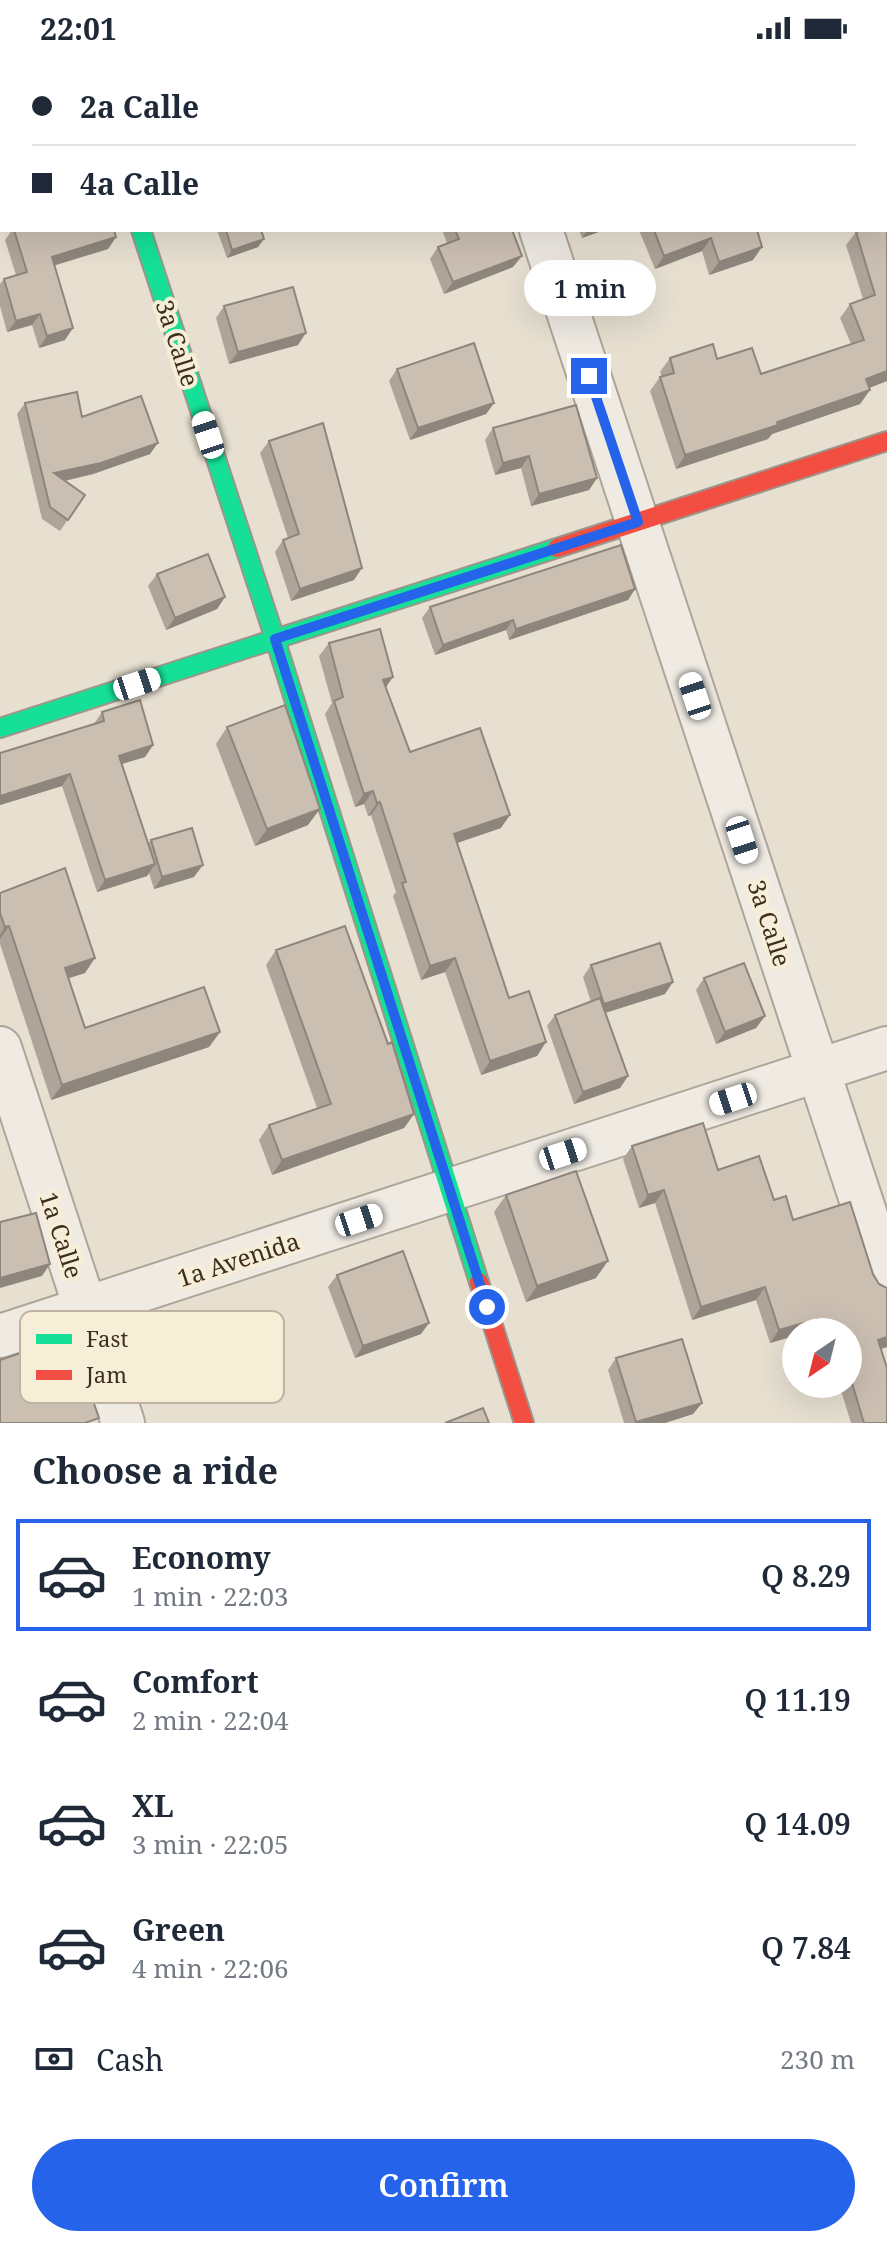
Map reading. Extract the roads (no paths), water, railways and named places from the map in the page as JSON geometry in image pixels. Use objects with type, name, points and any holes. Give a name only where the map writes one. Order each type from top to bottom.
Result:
[{"type":"street","name":"3a Calle","points":[[142,232],[275,639],[524,1423]]},
{"type":"street","name":"3a Calle","points":[[542,232],[887,1279]]},
{"type":"street","points":[[0,728],[887,441]]},
{"type":"street","name":"1a Calle","points":[[0,1048],[88,1311]]},
{"type":"street","name":"1a Avenida","points":[[78,1311],[887,1048]]},
{"type":"street","name":"1a Avenida","points":[[0,1336],[20,1330]]},
{"type":"street","name":"1a Calle","points":[[117,1403],[123,1423]]}]
